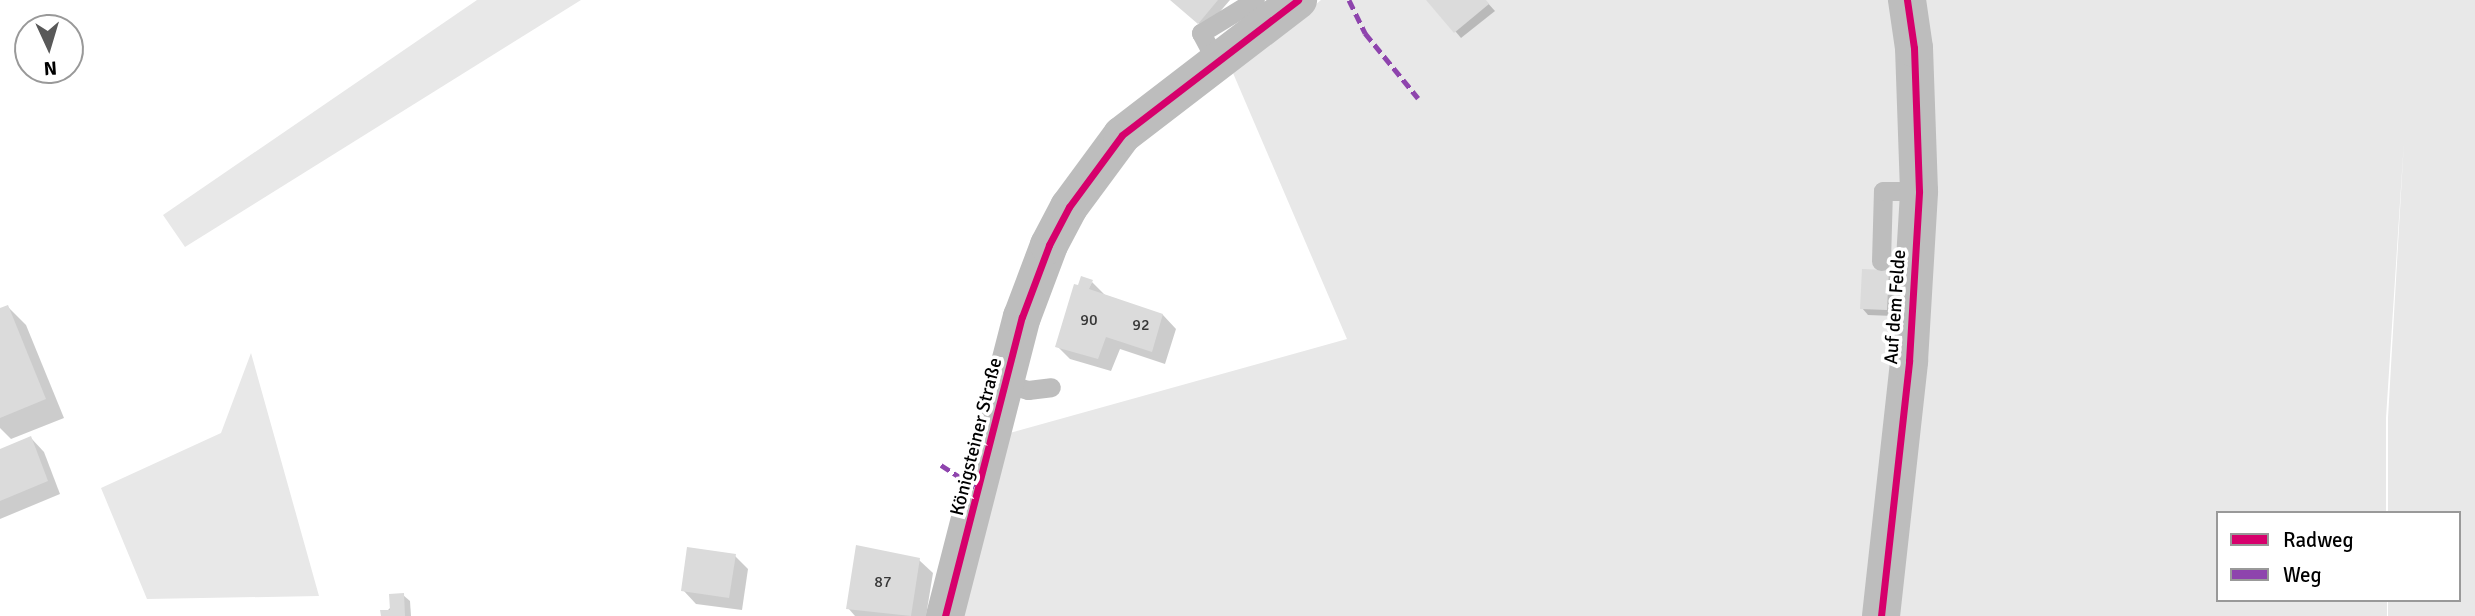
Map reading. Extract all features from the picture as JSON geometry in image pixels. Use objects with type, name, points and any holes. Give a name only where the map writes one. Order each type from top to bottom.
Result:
[{"type":"street","name":"Königsteiner Straße","points":[[945,616],[1023,317],[1049,245],[1091,172],[1122,135],[1298,0]]},
{"type":"street","name":"Auf dem Felde","points":[[1881,616],[1909,361],[1919,191],[1914,48],[1907,0]]},
{"type":"lane","points":[[1216,61],[1201,33],[1247,3]]},
{"type":"lane","points":[[1881,261],[1883,191],[1919,191]]},
{"type":"lane","points":[[1007,384],[1028,390],[1051,387]]},
{"type":"shaded area","points":[[477,0],[581,0],[185,247],[163,215]]},
{"type":"shaded area","points":[[1321,0],[1897,0],[1909,211],[1867,616],[957,616],[1006,434],[1347,339],[1233,73]]},
{"type":"shaded area","points":[[1917,0],[2475,0],[2475,616],[2388,616],[2388,602],[2461,602],[2461,511],[2388,511],[2388,418],[2404,141],[2386,418],[2386,511],[2216,511],[2216,602],[2387,602],[2387,616],[1890,616]]},
{"type":"shaded area","points":[[251,353],[319,596],[147,599],[101,488],[221,433]]},
{"type":"building","points":[[1170,0],[1218,0],[1198,24]]},
{"type":"building","points":[[1426,0],[1486,0],[1489,4],[1454,33]]},
{"type":"building","points":[[1862,269],[1889,270],[1887,310],[1860,309]]},
{"type":"building","points":[[1081,276],[1093,280],[1089,289],[1163,314],[1152,352],[1106,337],[1098,359],[1055,347],[1074,284],[1078,285]]},
{"type":"building","points":[[8,305],[46,399],[0,418],[0,308]]},
{"type":"building","points":[[31,436],[48,481],[0,501],[0,449]]},
{"type":"building","points":[[856,545],[920,558],[911,616],[846,609]]},
{"type":"building","points":[[687,547],[736,554],[729,598],[681,591]]},
{"type":"building","points":[[404,593],[405,616],[381,616],[380,610],[390,610],[389,594]]},
{"type":"marked path","points":[[1349,0],[1365,33],[1418,98]]},
{"type":"marked path","points":[[941,465],[980,490]]},
{"type":"cycle path","points":[[945,616],[1022,317],[1049,245],[1069,207],[1122,135],[1298,0]]},
{"type":"cycle path","points":[[1881,616],[1909,361],[1919,191],[1914,48],[1907,0]]}]
